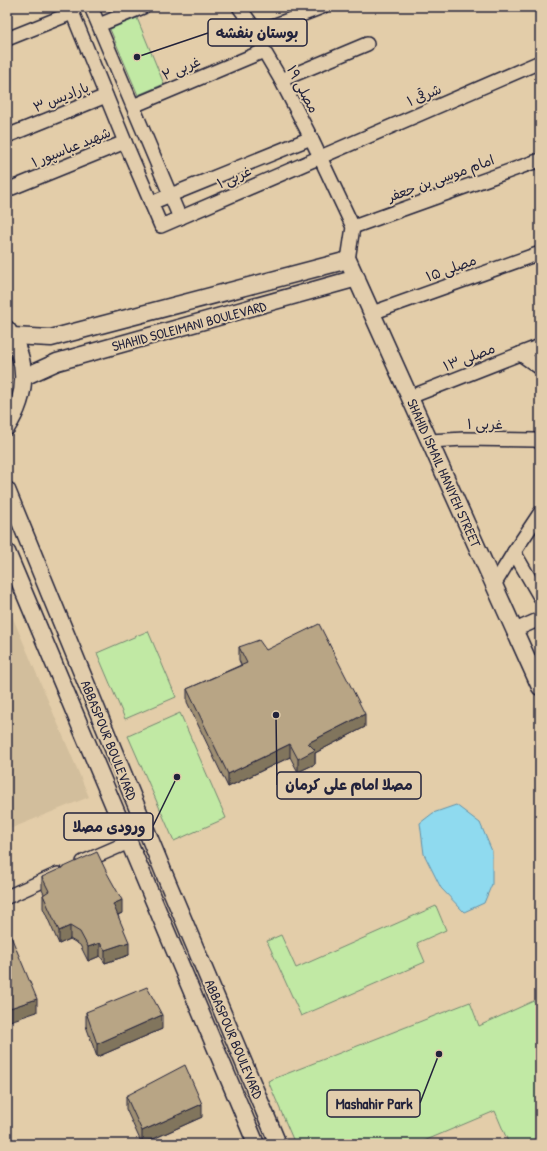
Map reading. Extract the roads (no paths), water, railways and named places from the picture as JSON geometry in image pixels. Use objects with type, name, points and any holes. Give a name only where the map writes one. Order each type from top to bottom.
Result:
[{"type":"main road","name":"SHAHID ISMAIL HANIYEH STREET","points":[[348,260],[540,687]]},
{"type":"main road","name":"SHAHID SOLEIMANI BOULEVARD","points":[[10,333],[51,338],[348,260]]},
{"type":"main road","name":"SHAHID SOLEIMANI BOULEVARD","points":[[24,378],[57,362],[357,278]]},
{"type":"main road","points":[[7,427],[15,414],[21,399],[24,378],[23,367],[17,346],[10,333]]},
{"type":"main road","name":"ABBASPOUR BOULEVARD","points":[[7,490],[168,883],[278,1144]]},
{"type":"main road","name":"ABBASPOUR BOULEVARD","points":[[7,552],[256,1144]]},
{"type":"main road","points":[[149,890],[168,883]]},
{"type":"street","points":[[91,7],[180,218]]},
{"type":"street","points":[[99,25],[143,7]]},
{"type":"street","name":"مصلی ۱۹","points":[[239,7],[257,32],[264,51],[311,138],[353,227]]},
{"type":"street","points":[[257,32],[322,7]]},
{"type":"street","points":[[7,39],[71,10],[151,203]]},
{"type":"street","points":[[281,80],[367,44]]},
{"type":"street","name":"۲ غربی","points":[[133,106],[264,51]]},
{"type":"street","name":"شرقی ۱","points":[[320,157],[540,62]]},
{"type":"street","name":"پارادیس ۳","points":[[7,136],[106,96]]},
{"type":"street","name":"۱ غربی","points":[[311,138],[151,203],[160,226],[320,157]]},
{"type":"street","name":"شهید عباسپور ۱","points":[[7,190],[125,142]]},
{"type":"street","name":"امام موسی بن جعفر","points":[[353,227],[540,160]]},
{"type":"street","points":[[348,260],[353,227]]},
{"type":"street","name":"مصلی ۱۵","points":[[372,313],[540,253]]},
{"type":"street","name":"مصلی ۱۳","points":[[410,397],[540,346]]},
{"type":"street","points":[[520,354],[540,368]]},
{"type":"street","name":"۱ غربی","points":[[430,441],[535,440],[540,442]]},
{"type":"street","points":[[494,585],[514,552],[535,531],[540,513]]},
{"type":"street","points":[[514,552],[540,597]]},
{"type":"street","points":[[515,630],[540,619]]},
{"type":"street","points":[[7,897],[129,842]]},
{"type":"water","points":[[456,805],[480,823],[492,851],[492,884],[484,903],[464,912],[441,888],[424,854],[420,823],[433,813]]},
{"type":"place","name":"بوستان بنفشه","points":[[137,57]]},
{"type":"place","name":"مصلا امام علی کرمان","points":[[276,715]]},
{"type":"place","name":"ورودی مصلا","points":[[177,777]]},
{"type":"place","name":"Mashahir Park","points":[[439,1054]]}]
